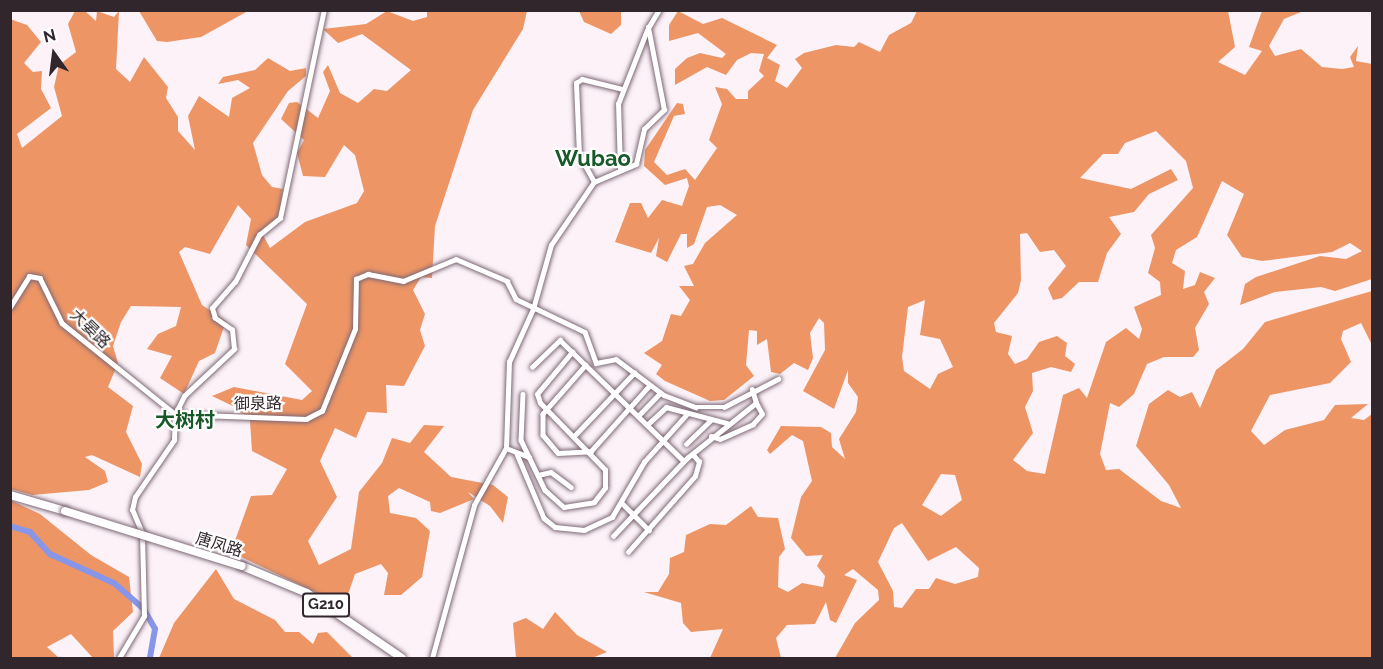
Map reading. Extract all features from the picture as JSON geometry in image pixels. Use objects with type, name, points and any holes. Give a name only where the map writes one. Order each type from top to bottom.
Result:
[{"type":"highway","name":"唐凤路","points":[[10,495],[242,566],[307,592],[402,658]]},
{"type":"street","points":[[119,658],[144,616],[142,533],[132,510],[174,441],[175,414],[204,372],[234,349],[232,330],[215,318],[212,308],[236,282],[259,235],[280,218],[324,10]]},
{"type":"street","points":[[620,170],[616,125],[623,89],[648,28],[659,10]]},
{"type":"street","points":[[432,658],[474,505],[506,448],[509,362],[533,309],[551,245],[594,182],[636,164],[644,129],[664,110],[648,28]]},
{"type":"street","points":[[594,182],[579,155],[576,83],[582,79],[623,89]]},
{"type":"street","name":"御泉路","points":[[175,414],[306,419],[322,411],[355,329],[357,279],[368,274],[403,281],[456,259],[507,281],[516,299],[533,309]]},
{"type":"street","name":"大晏路","points":[[10,307],[20,284],[28,276],[40,278],[62,323],[175,414]]},
{"type":"street","points":[[533,309],[585,332],[596,363],[616,359],[660,393],[708,408],[738,402],[752,390],[778,379]]},
{"type":"street","points":[[532,366],[558,340],[663,438],[684,461]]},
{"type":"street","points":[[523,394],[520,432],[538,475],[564,507],[586,506],[602,494],[606,483],[605,471],[591,451],[546,408],[537,389],[572,352]]},
{"type":"street","points":[[586,365],[546,408],[542,424],[548,445],[568,456],[591,451],[649,386]]},
{"type":"street","points":[[575,435],[634,373]]},
{"type":"street","points":[[711,436],[720,439],[753,424],[762,414],[752,390]]},
{"type":"street","points":[[638,416],[660,393]]},
{"type":"street","points":[[614,536],[684,461],[727,423],[756,403]]},
{"type":"street","points":[[647,425],[666,407],[727,423]]},
{"type":"street","points":[[517,454],[541,513],[555,527],[584,530],[604,525],[622,504],[663,438],[686,414]]},
{"type":"street","points":[[686,444],[711,420]]},
{"type":"street","points":[[506,448],[529,458]]},
{"type":"street","points":[[628,552],[696,476],[699,462],[693,455]]},
{"type":"street","points":[[538,475],[551,472],[571,487]]},
{"type":"street","points":[[622,504],[649,530]]},
{"type":"shaded area","points":[[75,11],[85,11],[96,21],[97,11],[114,17],[119,11],[116,69],[130,82],[144,57],[168,87],[166,98],[178,117],[178,131],[195,150],[188,116],[199,96],[229,117],[232,98],[250,88],[238,80],[218,84],[223,77],[255,70],[268,58],[290,71],[306,68],[306,76],[288,91],[253,143],[262,175],[272,187],[283,189],[279,218],[263,235],[270,248],[305,222],[357,203],[364,191],[355,155],[344,145],[325,177],[303,176],[297,153],[304,140],[281,119],[289,103],[297,102],[318,118],[330,91],[323,72],[328,65],[340,93],[358,103],[374,89],[387,91],[411,70],[362,34],[338,43],[323,29],[366,24],[387,11],[413,21],[427,17],[427,11],[527,11],[523,29],[473,110],[435,226],[432,278],[421,277],[413,290],[425,314],[420,330],[425,346],[404,386],[386,385],[387,413],[367,412],[356,438],[335,428],[320,461],[337,497],[308,541],[319,565],[351,549],[359,492],[382,463],[392,438],[410,443],[424,425],[444,426],[424,452],[451,477],[493,485],[508,497],[503,523],[490,506],[468,492],[474,499],[440,513],[431,511],[430,502],[399,488],[388,496],[390,513],[416,518],[430,531],[422,577],[401,595],[384,595],[388,573],[381,564],[355,574],[344,606],[231,552],[251,496],[272,495],[287,469],[252,451],[250,421],[237,408],[212,396],[234,387],[302,400],[312,391],[285,364],[307,304],[246,245],[251,219],[238,205],[210,254],[185,247],[179,252],[202,305],[226,321],[215,353],[199,361],[184,394],[160,378],[172,356],[147,349],[158,334],[176,326],[181,307],[131,306],[121,322],[113,346],[118,363],[108,387],[133,406],[126,432],[142,464],[140,477],[92,455],[85,457],[105,471],[108,482],[89,490],[32,495],[11,489],[10,19],[27,25],[41,42],[24,63],[33,72],[42,71],[41,89],[51,108],[17,134],[22,148],[62,116],[54,87],[59,65],[76,52],[68,24]]},
{"type":"shaded area","points":[[139,11],[248,11],[201,37],[167,42],[157,41]]},
{"type":"shaded area","points":[[579,11],[621,11],[621,25],[611,34],[584,22]]},
{"type":"shaded area","points":[[678,11],[703,24],[722,18],[777,45],[767,58],[780,65],[775,81],[787,88],[802,68],[795,59],[804,53],[836,45],[854,47],[859,42],[880,52],[889,35],[911,23],[917,11],[1228,11],[1235,47],[1218,62],[1245,75],[1262,51],[1249,47],[1262,11],[1301,12],[1284,19],[1269,46],[1275,56],[1301,49],[1322,67],[1342,69],[1354,67],[1350,57],[1358,46],[1356,61],[1372,64],[1372,279],[1335,291],[1321,287],[1275,292],[1240,305],[1245,284],[1256,277],[1320,256],[1346,259],[1362,251],[1350,243],[1332,252],[1262,261],[1242,257],[1227,235],[1244,194],[1222,181],[1197,237],[1176,250],[1172,263],[1185,271],[1183,289],[1195,285],[1200,272],[1215,278],[1204,292],[1209,304],[1195,328],[1199,350],[1193,357],[1164,357],[1147,364],[1134,394],[1119,407],[1110,403],[1100,454],[1106,470],[1119,469],[1161,501],[1181,508],[1169,485],[1136,446],[1149,404],[1168,390],[1180,397],[1192,392],[1200,408],[1216,370],[1243,349],[1265,322],[1372,291],[1372,345],[1361,323],[1343,331],[1341,339],[1351,362],[1330,383],[1270,395],[1251,431],[1264,445],[1285,430],[1324,420],[1335,405],[1368,404],[1351,418],[1364,420],[1372,414],[1372,658],[835,658],[855,623],[879,600],[878,590],[853,569],[844,575],[857,580],[836,623],[830,620],[826,602],[815,624],[787,625],[776,638],[781,658],[710,658],[723,629],[691,632],[683,623],[681,603],[644,592],[658,592],[669,574],[670,558],[684,552],[686,535],[710,524],[726,525],[751,506],[758,517],[778,518],[785,549],[779,557],[778,587],[788,592],[802,583],[823,587],[825,576],[817,566],[823,555],[806,556],[791,538],[801,497],[812,481],[803,441],[792,435],[770,454],[767,450],[781,426],[821,427],[831,433],[832,447],[845,459],[839,439],[856,412],[858,397],[848,383],[848,370],[834,409],[803,391],[825,350],[824,323],[819,318],[810,333],[813,358],[808,370],[794,363],[780,374],[771,372],[767,339],[757,345],[757,331],[749,330],[746,365],[754,376],[724,400],[710,401],[665,381],[656,374],[662,365],[644,353],[662,341],[671,314],[681,316],[690,300],[679,286],[694,286],[684,266],[693,264],[705,243],[737,215],[720,205],[707,207],[694,244],[687,248],[687,234],[681,234],[667,262],[656,256],[659,238],[651,253],[615,242],[630,203],[641,203],[648,218],[662,200],[682,206],[689,186],[687,178],[665,185],[644,166],[645,150],[677,103],[683,104],[685,114],[674,116],[654,162],[667,175],[685,169],[695,180],[717,148],[709,140],[722,104],[715,87],[727,89],[736,99],[748,99],[748,91],[764,76],[759,71],[764,54],[751,53],[737,60],[726,75],[707,67],[675,85],[675,69],[687,58],[700,53],[722,58],[726,54],[698,33],[669,41],[669,25]],"holes":[[[1156,131],[1186,161],[1193,188],[1151,235],[1155,248],[1148,273],[1160,282],[1161,295],[1134,307],[1142,329],[1139,339],[1126,328],[1106,342],[1087,398],[1079,388],[1063,395],[1045,474],[1027,471],[1013,460],[1033,433],[1025,407],[1033,391],[1032,373],[1051,367],[1071,372],[1075,364],[1065,356],[1067,343],[1057,336],[1039,342],[1027,359],[1015,364],[1008,354],[1012,336],[996,332],[994,323],[1018,293],[1021,280],[1020,234],[1027,233],[1040,252],[1054,250],[1066,266],[1048,288],[1053,300],[1062,298],[1079,282],[1098,282],[1107,253],[1121,234],[1109,217],[1134,212],[1149,194],[1178,180],[1171,169],[1131,189],[1080,178],[1103,154],[1118,154],[1125,143]],[[925,300],[920,335],[940,339],[953,367],[938,374],[930,389],[904,371],[902,357],[908,307]],[[941,474],[955,475],[962,500],[941,516],[922,505]],[[902,523],[928,561],[956,547],[979,568],[978,577],[955,584],[936,578],[929,589],[916,589],[902,608],[894,607],[893,591],[878,562],[894,528]]]},
{"type":"shaded area","points":[[10,500],[40,514],[91,555],[129,577],[133,612],[113,631],[114,658],[93,658],[71,634],[47,647],[59,658],[11,658]]},
{"type":"shaded area","points":[[216,569],[234,599],[275,620],[285,632],[299,632],[313,644],[318,633],[327,632],[353,658],[159,658],[174,623]]},
{"type":"shaded area","points":[[555,612],[577,635],[607,652],[592,658],[516,658],[513,623],[526,618],[543,629]]},
{"type":"waterway","points":[[10,526],[30,532],[50,554],[114,583],[143,608],[155,629],[150,658]]},
{"type":"district","name":"Wubao","points":[[593,159]]},
{"type":"district","name":"大树村","points":[[185,420]]}]
